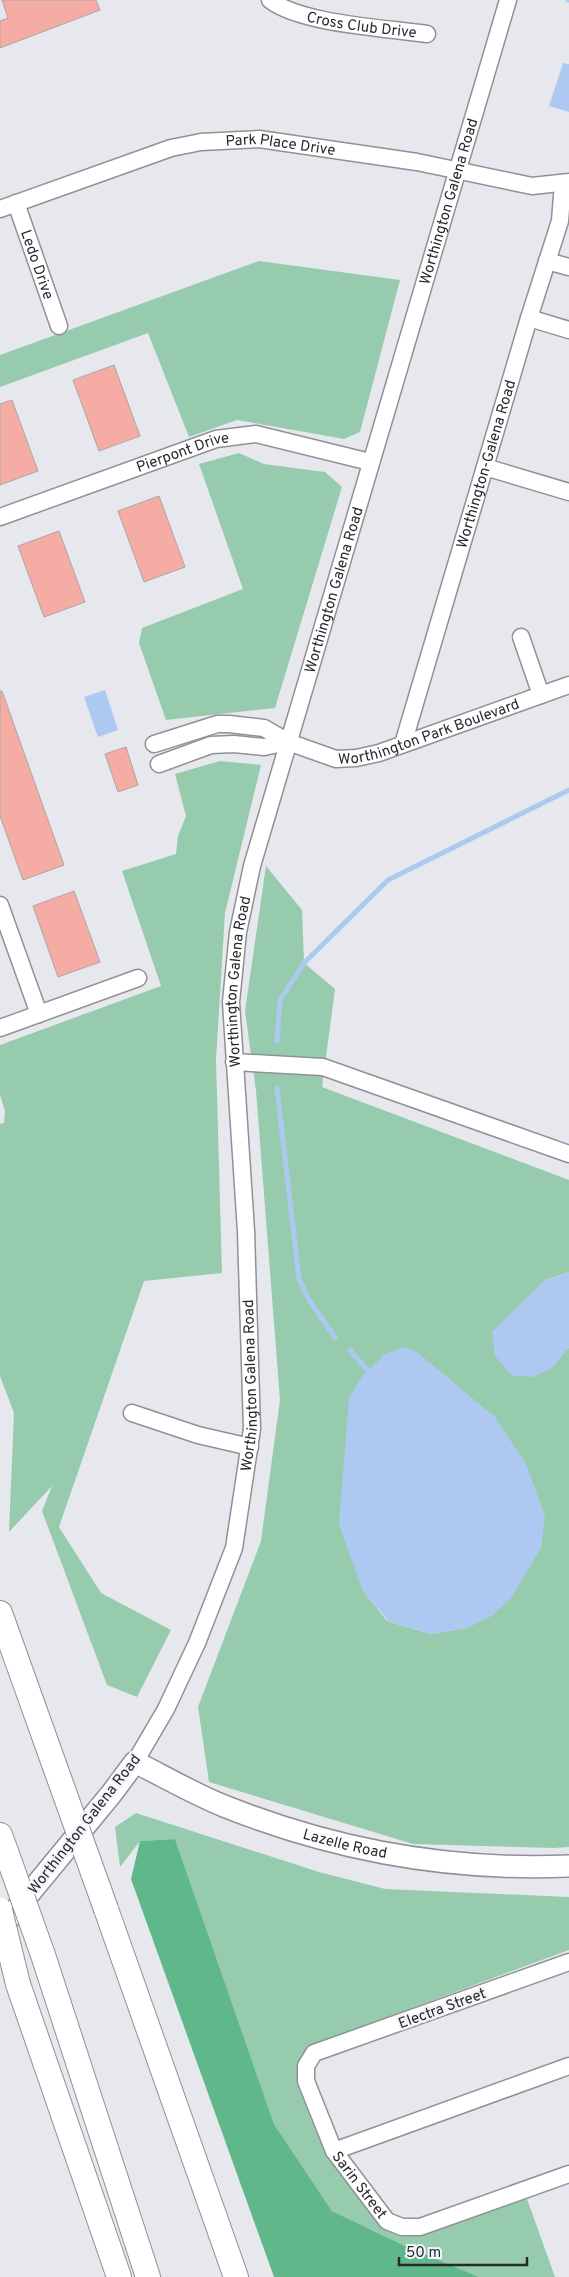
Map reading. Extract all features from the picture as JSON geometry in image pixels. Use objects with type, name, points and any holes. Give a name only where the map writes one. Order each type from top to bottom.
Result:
[{"type":"highway","points":[[0,1613],[236,2277]]},
{"type":"highway","points":[[3,1844],[43,1955],[148,2277]]},
{"type":"highway","points":[[0,1910],[18,1984],[119,2277]]},
{"type":"highway","points":[[207,2194],[240,2277]]},
{"type":"main road","name":"Lazelle Road","points":[[136,1762],[223,1805],[300,1833],[379,1853],[475,1866],[569,1866]]},
{"type":"main road","name":"Worthington Galena Road","points":[[0,1929],[112,1794],[136,1762]]},
{"type":"street","name":"Cross Club Drive","points":[[270,0],[280,8],[307,17],[427,34]]},
{"type":"street","name":"Worthington Galena Road","points":[[136,1762],[166,1709],[193,1651],[234,1548],[250,1447],[246,1231],[231,1002],[238,932],[252,866],[456,170],[508,0]]},
{"type":"street","name":"Park Place Drive","points":[[0,209],[171,148],[201,142],[233,139],[259,139],[417,162],[532,186],[566,182]]},
{"type":"street","name":"Worthington-Galena Road","points":[[403,744],[529,318],[560,221],[566,182]]},
{"type":"street","name":"Ledo Drive","points":[[16,203],[58,326]]},
{"type":"street","points":[[547,260],[569,268]]},
{"type":"street","points":[[529,318],[569,330]]},
{"type":"street","name":"Pierpont Drive","points":[[0,518],[216,439],[239,435],[256,434],[370,462]]},
{"type":"street","points":[[485,466],[569,492]]},
{"type":"street","points":[[521,637],[541,695]]},
{"type":"street","name":"Worthington Park Boulevard","points":[[154,744],[203,728],[223,724],[264,728],[288,742],[336,759],[356,758],[403,744],[569,685]]},
{"type":"street","points":[[160,764],[211,745],[234,744],[264,747],[288,742]]},
{"type":"street","points":[[0,905],[40,1014]]},
{"type":"street","points":[[0,1028],[138,978]]},
{"type":"street","points":[[234,1062],[323,1067],[569,1154]]},
{"type":"street","points":[[132,1413],[198,1435],[250,1447]]},
{"type":"street","name":"Electra Street","points":[[314,2053],[569,1962]]},
{"type":"street","name":"Sarin Street","points":[[314,2053],[306,2066],[306,2080],[334,2151],[387,2221],[402,2227],[420,2227],[569,2174]]},
{"type":"street","points":[[334,2151],[569,2066]]},
{"type":"green space","points":[[259,261],[400,280],[360,432],[344,439],[237,420],[189,437],[148,333],[0,387],[0,355]]},
{"type":"green space","points":[[239,453],[264,464],[325,472],[342,487],[275,708],[166,720],[139,643],[142,628],[243,589],[199,464]]},
{"type":"green space","points":[[220,761],[261,765],[225,913],[216,1060],[222,1273],[144,1281],[59,1527],[101,1593],[171,1630],[137,1697],[107,1685],[42,1511],[52,1486],[9,1532],[14,1413],[0,1376],[0,1124],[4,1123],[5,1111],[0,1095],[0,1045],[161,986],[122,871],[176,854],[178,836],[186,816],[175,774]]},
{"type":"green space","points":[[266,866],[302,910],[304,963],[335,989],[322,1087],[569,1180],[569,1272],[545,1280],[511,1375],[531,1375],[544,1371],[556,1362],[569,1347],[569,1847],[413,1844],[209,1782],[198,1707],[261,1541],[280,1400],[256,1091],[245,1011]],"holes":[[[362,1589],[494,1614],[466,1628],[431,1634],[387,1621]]]},
{"type":"green space","points":[[136,1813],[319,1872],[385,1889],[569,1897],[569,1950],[326,2040],[307,2049],[300,2082],[303,2098],[311,2118],[335,2163],[364,2205],[390,2232],[400,2236],[419,2235],[526,2196],[555,2277],[479,2277],[403,2245],[332,2211],[274,2124],[175,1839],[140,1841],[120,1867],[115,1827]]},
{"type":"green space","points":[[175,1839],[274,2124],[332,2211],[403,2245],[479,2277],[274,2277],[131,1879],[140,1841]]},
{"type":"water","points":[[563,63],[569,64],[569,112],[549,106]]},
{"type":"water","points":[[105,690],[118,730],[98,737],[84,697]]},
{"type":"water","points":[[569,1272],[569,1347],[553,1367],[533,1377],[511,1375],[495,1356],[492,1332],[545,1280]]},
{"type":"water","points":[[404,1347],[417,1352],[495,1417],[526,1464],[545,1516],[541,1548],[511,1598],[494,1614],[466,1628],[431,1634],[388,1621],[362,1589],[339,1524],[349,1398],[360,1379],[385,1354]]},
{"type":"building","points":[[2,0],[96,0],[100,10],[0,48],[0,21],[8,18]]},
{"type":"building","points":[[114,365],[140,436],[99,451],[73,380]]},
{"type":"building","points":[[12,400],[38,471],[0,485],[0,404]]},
{"type":"building","points":[[159,496],[185,567],[144,582],[118,511]]},
{"type":"building","points":[[59,531],[85,602],[44,617],[18,546]]},
{"type":"building","points":[[0,691],[2,691],[64,865],[23,880],[0,816]]},
{"type":"building","points":[[126,747],[138,785],[118,792],[105,754]]},
{"type":"building","points":[[74,891],[100,962],[58,977],[33,906]]},
{"type":"waterway","points":[[277,1041],[280,1000],[304,963],[388,880],[569,790]]},
{"type":"waterway","points":[[277,1088],[299,1279],[309,1300],[335,1337]]},
{"type":"waterway","points":[[350,1350],[368,1371]]}]
